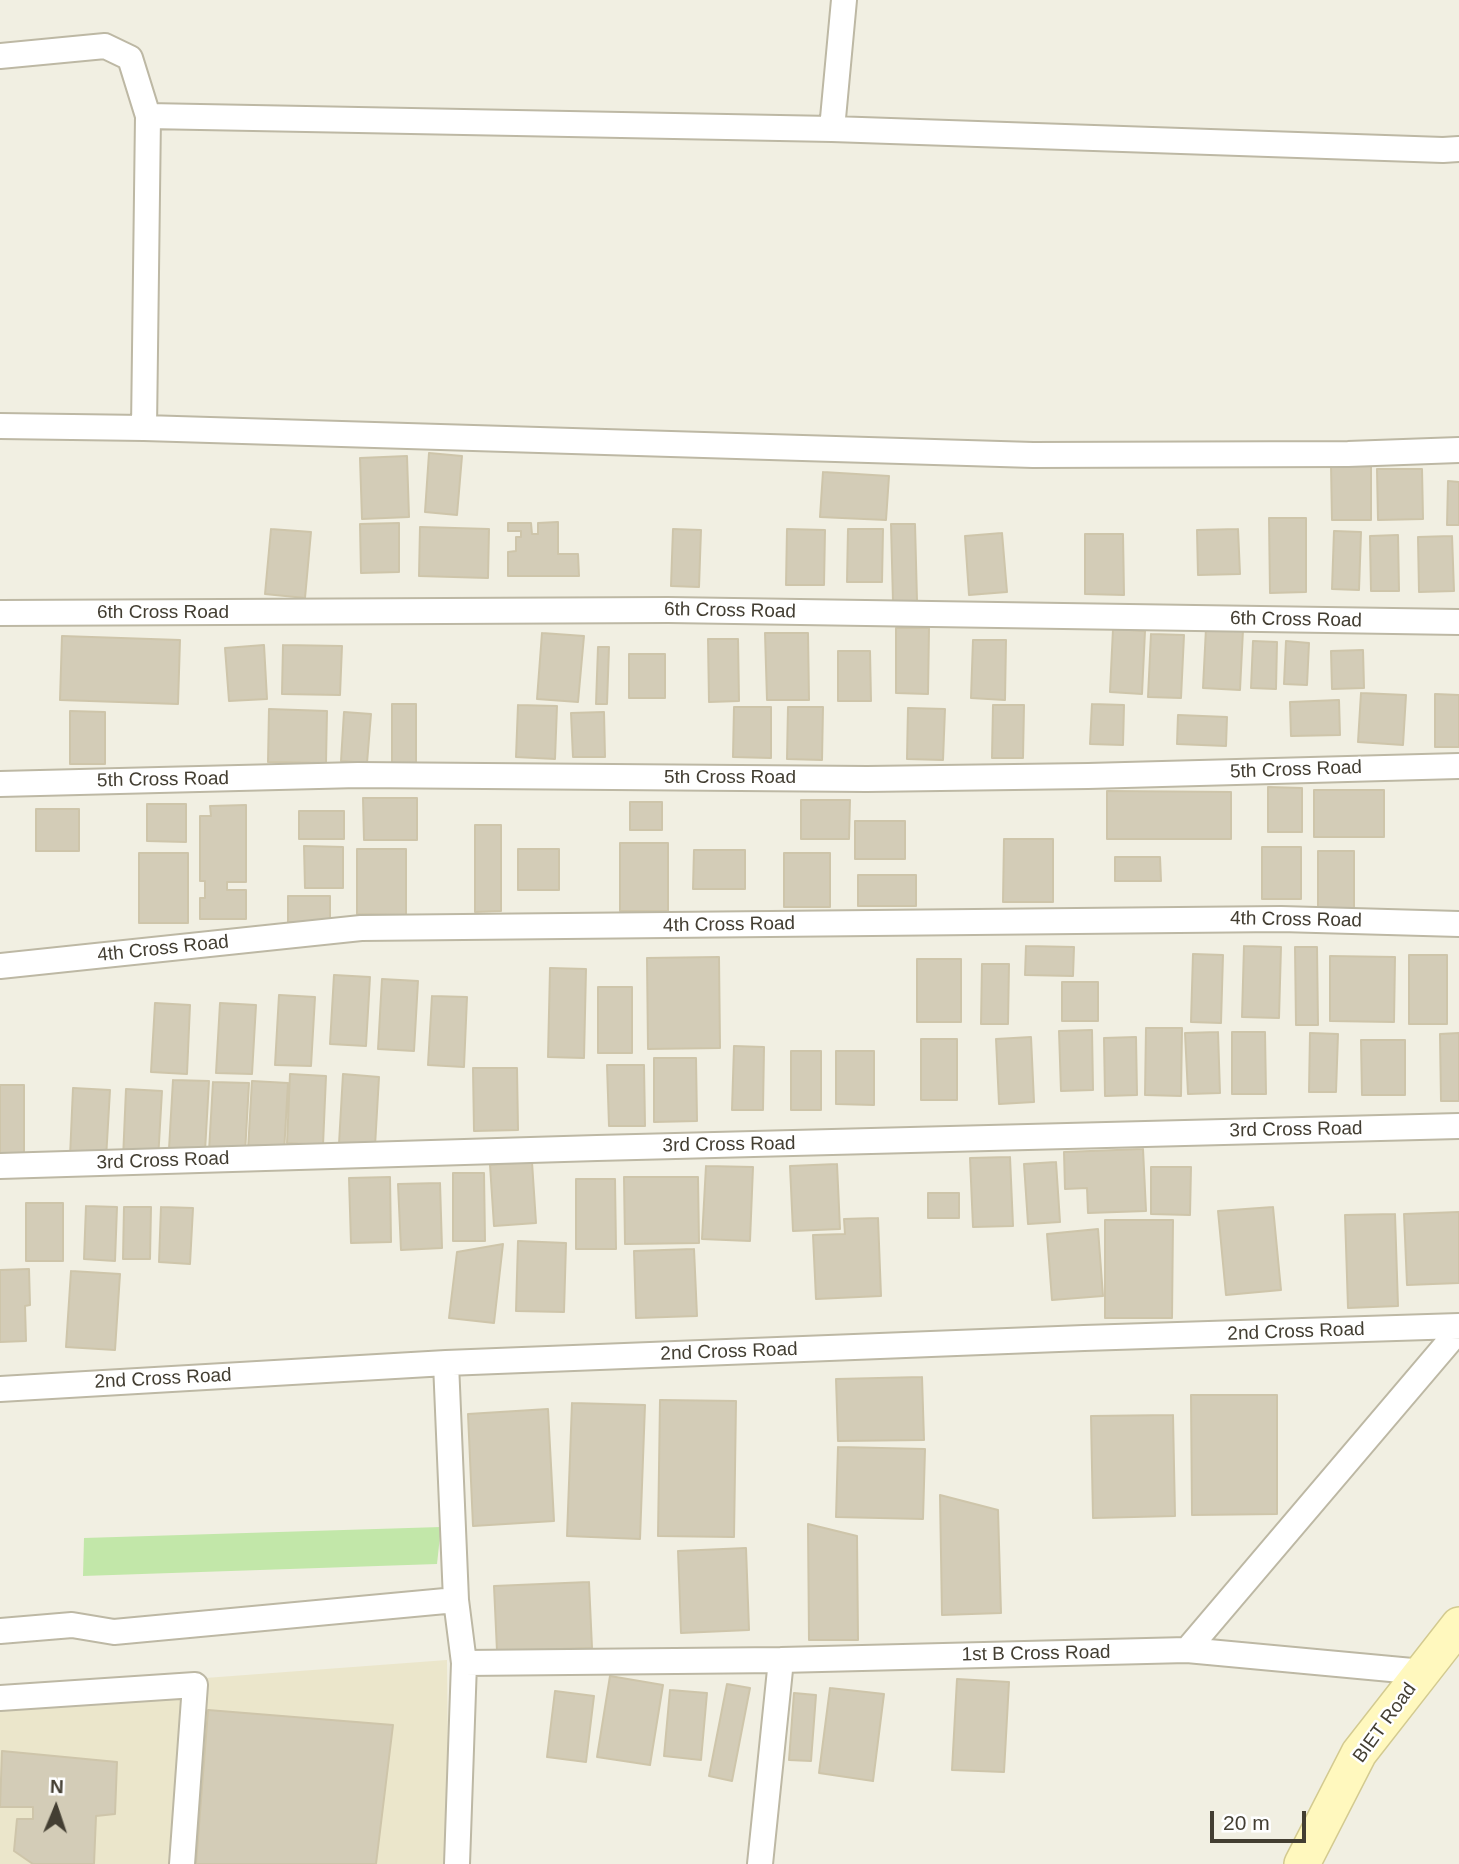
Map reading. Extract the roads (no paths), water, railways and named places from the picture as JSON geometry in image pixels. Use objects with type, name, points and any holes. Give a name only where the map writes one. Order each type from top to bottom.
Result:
[{"type":"street","points":[[832,129],[844,0]]},
{"type":"street","points":[[0,55],[105,46],[130,58],[148,116],[144,428]]},
{"type":"street","points":[[148,116],[832,129],[1459,149]]},
{"type":"street","points":[[0,426],[1033,454],[1348,454],[1459,450]]},
{"type":"street","name":"6th Cross Road","points":[[0,613],[668,610],[1459,622]]},
{"type":"street","name":"5th Cross Road","points":[[0,784],[358,775],[867,779],[1459,766]]},
{"type":"street","name":"4th Cross Road","points":[[0,966],[361,929],[1281,919],[1459,924]]},
{"type":"street","name":"3rd Cross Road","points":[[0,1166],[1459,1126]]},
{"type":"street","points":[[1187,1650],[1459,1328]]},
{"type":"street","name":"2nd Cross Road","points":[[0,1389],[446,1363],[1084,1338],[1459,1328]]},
{"type":"street","points":[[446,1363],[456,1600],[464,1663],[457,1864]]},
{"type":"street","points":[[0,1632],[72,1625],[114,1632],[456,1600]]},
{"type":"street","name":"BIET Road","points":[[1302,1864],[1359,1753],[1459,1625]]},
{"type":"street","name":"1st B Cross Road","points":[[464,1663],[781,1660],[1187,1650],[1423,1672]]},
{"type":"street","points":[[760,1864],[781,1660]]},
{"type":"street","points":[[0,1698],[195,1685],[182,1864]]}]
